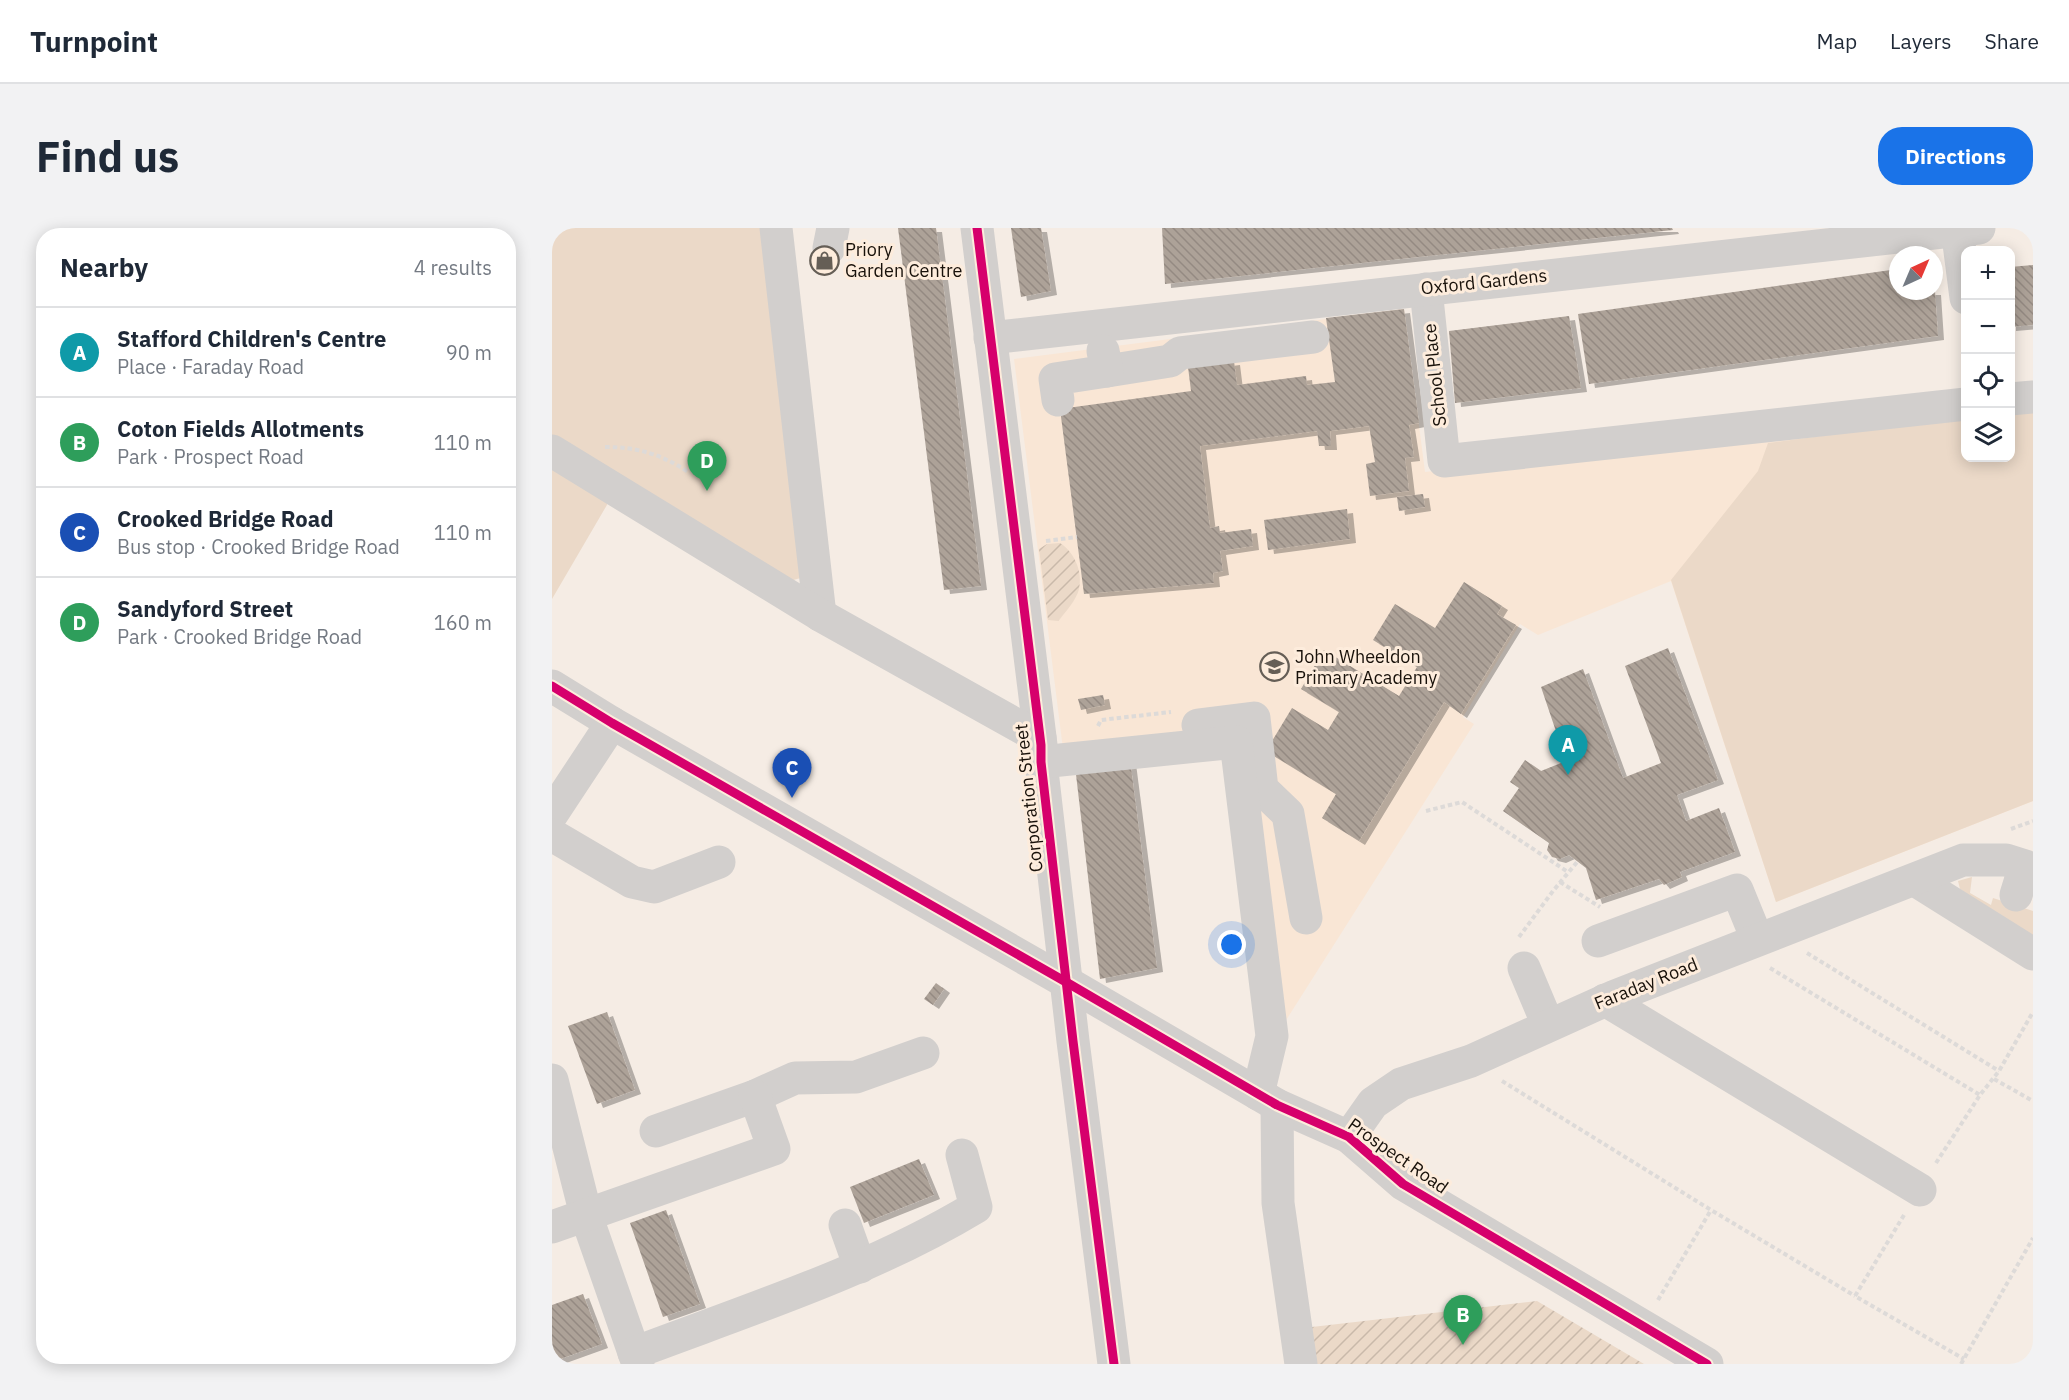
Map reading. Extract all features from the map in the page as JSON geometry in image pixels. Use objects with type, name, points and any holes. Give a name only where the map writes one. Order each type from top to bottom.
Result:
[{"type":"street","points":[[776,228],[820,615]]},
{"type":"street","name":"Corporation Street","points":[[977,228],[1041,748],[1066,982],[1114,1364]]},
{"type":"street","points":[[1965,229],[1965,246]]},
{"type":"street","name":"Oxford Gardens","points":[[990,338],[1965,229]]},
{"type":"street","name":"School Place","points":[[1426,289],[1444,460],[1961,404]]},
{"type":"street","points":[[1099,326],[1107,371]]},
{"type":"street","points":[[1058,400],[1055,379],[1170,361],[1180,353],[1313,337]]},
{"type":"street","points":[[2015,399],[2033,397]]},
{"type":"street","points":[[552,452],[1041,748],[1236,742],[1272,1036],[1267,1099],[1278,1203],[1301,1364]]},
{"type":"street","name":"Prospect Road","points":[[552,686],[612,723],[1267,1099],[1349,1137],[1403,1184],[1707,1364]]},
{"type":"street","points":[[1041,748],[1254,718],[1262,789],[1288,814],[1306,918]]},
{"type":"street","points":[[552,814],[612,723]]},
{"type":"street","points":[[552,835],[632,882],[654,887],[719,862]]},
{"type":"street","name":"Faraday Road","points":[[1349,1137],[1373,1103],[1401,1084],[1471,1061],[1605,1000],[1755,940],[1963,860],[2006,860],[2024,869]]},
{"type":"street","points":[[1915,880],[2033,954]]},
{"type":"street","points":[[1598,941],[1737,890],[1755,940]]},
{"type":"street","points":[[1524,968],[1548,1025]]},
{"type":"street","points":[[1605,1000],[1920,1190]]},
{"type":"street","points":[[656,1131],[755,1096],[795,1078],[856,1077],[922,1053]]},
{"type":"street","points":[[552,1080],[586,1215],[636,1358],[860,1267],[935,1232],[976,1207],[962,1155]]},
{"type":"street","points":[[552,1227],[774,1149],[755,1096]]},
{"type":"street","points":[[845,1225],[860,1267]]},
{"type":"path","points":[[1426,811],[1462,802],[1568,872]]},
{"type":"path","points":[[1755,940],[1999,1071]]},
{"type":"path","points":[[1755,940],[1980,1095]]},
{"type":"path","points":[[1471,1061],[1711,1210],[1855,1296]]},
{"type":"path","points":[[1994,1078],[2033,1101]]},
{"type":"path","points":[[1643,1325],[1711,1210]]},
{"type":"path","points":[[1961,1364],[2033,1238]]},
{"type":"shaded area","points":[[557,228],[769,228],[812,575],[782,583],[611,498],[552,599],[552,234]]},
{"type":"shaded area","name":"John Wheeldon Primary Academy","points":[[1404,309],[1425,472],[1961,412],[1961,462],[2010,462],[2033,801],[1776,902],[1671,581],[1538,635],[1520,624],[1463,717],[1474,724],[1283,1025],[1242,735],[1064,757],[1014,359]]},
{"type":"shaded area","points":[[2033,408],[2033,801],[1776,902],[1671,580],[1758,471],[1768,443],[1961,418],[1961,462],[2015,462],[2015,410]]},
{"type":"shaded area","points":[[1060,543],[1073,557],[1080,575],[1080,582],[1076,597],[1058,621],[1048,620],[1039,549],[1047,544]]},
{"type":"shaded area","points":[[1972,877],[1970,893],[1991,905],[1993,898],[2033,911],[2033,940],[1960,889],[1958,881]]},
{"type":"shaded area","points":[[1537,1301],[1644,1364],[1316,1364],[1312,1327]]},
{"type":"building","points":[[898,228],[936,228],[981,586],[944,590]]},
{"type":"building","points":[[1011,228],[1041,228],[1051,291],[1021,297]]},
{"type":"building","points":[[1162,228],[1672,228],[1673,230],[1165,284]]},
{"type":"building","points":[[2033,265],[2033,325],[2015,327],[2015,267]]},
{"type":"building","points":[[1889,270],[1889,300],[1936,300],[1938,336],[1589,384],[1578,314]]},
{"type":"building","points":[[1404,309],[1419,423],[1409,425],[1414,457],[1405,458],[1409,491],[1370,496],[1366,464],[1375,462],[1369,426],[1330,431],[1331,446],[1319,446],[1317,431],[1200,446],[1210,528],[1219,526],[1220,533],[1251,529],[1253,546],[1220,551],[1223,571],[1213,573],[1214,583],[1084,594],[1060,409],[1191,391],[1188,367],[1234,361],[1237,385],[1306,376],[1307,385],[1335,382],[1326,318]]},
{"type":"building","points":[[1569,316],[1581,388],[1455,403],[1449,331]]},
{"type":"building","points":[[1423,494],[1425,507],[1399,511],[1397,497]]},
{"type":"building","points":[[1347,509],[1350,539],[1268,550],[1264,520]]},
{"type":"building","points":[[1464,582],[1502,606],[1497,614],[1516,625],[1461,714],[1444,702],[1359,841],[1322,818],[1336,794],[1266,751],[1292,708],[1328,730],[1339,712],[1301,689],[1324,650],[1399,696],[1417,667],[1373,640],[1395,604],[1435,628]]},
{"type":"building","points":[[1668,648],[1718,780],[1677,795],[1686,821],[1719,808],[1735,852],[1680,872],[1682,877],[1664,885],[1659,879],[1596,900],[1586,868],[1569,855],[1560,859],[1552,857],[1547,850],[1549,843],[1503,811],[1519,788],[1510,782],[1525,760],[1541,771],[1566,761],[1541,687],[1583,669],[1623,778],[1661,763],[1625,666]]},
{"type":"building","points":[[1103,695],[1105,705],[1081,710],[1078,699]]},
{"type":"building","points":[[1130,760],[1157,968],[1100,979],[1075,766]]},
{"type":"building","points":[[936,983],[944,989],[933,1005],[924,999]]},
{"type":"building","points":[[607,1012],[635,1090],[597,1104],[568,1026]]},
{"type":"building","points":[[919,1159],[934,1195],[864,1223],[850,1187]]},
{"type":"building","points":[[666,1210],[700,1304],[663,1317],[630,1223]]},
{"type":"building","points":[[583,1294],[602,1344],[552,1362],[552,1305]]},
{"type":"cycle path","points":[[977,228],[1041,745],[1041,762],[1073,1041],[1114,1364]]},
{"type":"cycle path","points":[[552,686],[612,723],[1277,1105],[1349,1137],[1403,1184],[1707,1364]]},
{"type":"place","name":"Priory Garden Centre","points":[[824,260]]},
{"type":"place","name":"Sandyford Street","points":[[707,491]]},
{"type":"place","name":"John Wheeldon Primary Academy","points":[[1274,667]]},
{"type":"place","name":"Stafford Children's Centre","points":[[1568,775]]},
{"type":"place","name":"Crooked Bridge Road","points":[[792,798]]},
{"type":"place","name":"Coton Fields Allotments","points":[[1463,1345]]}]
